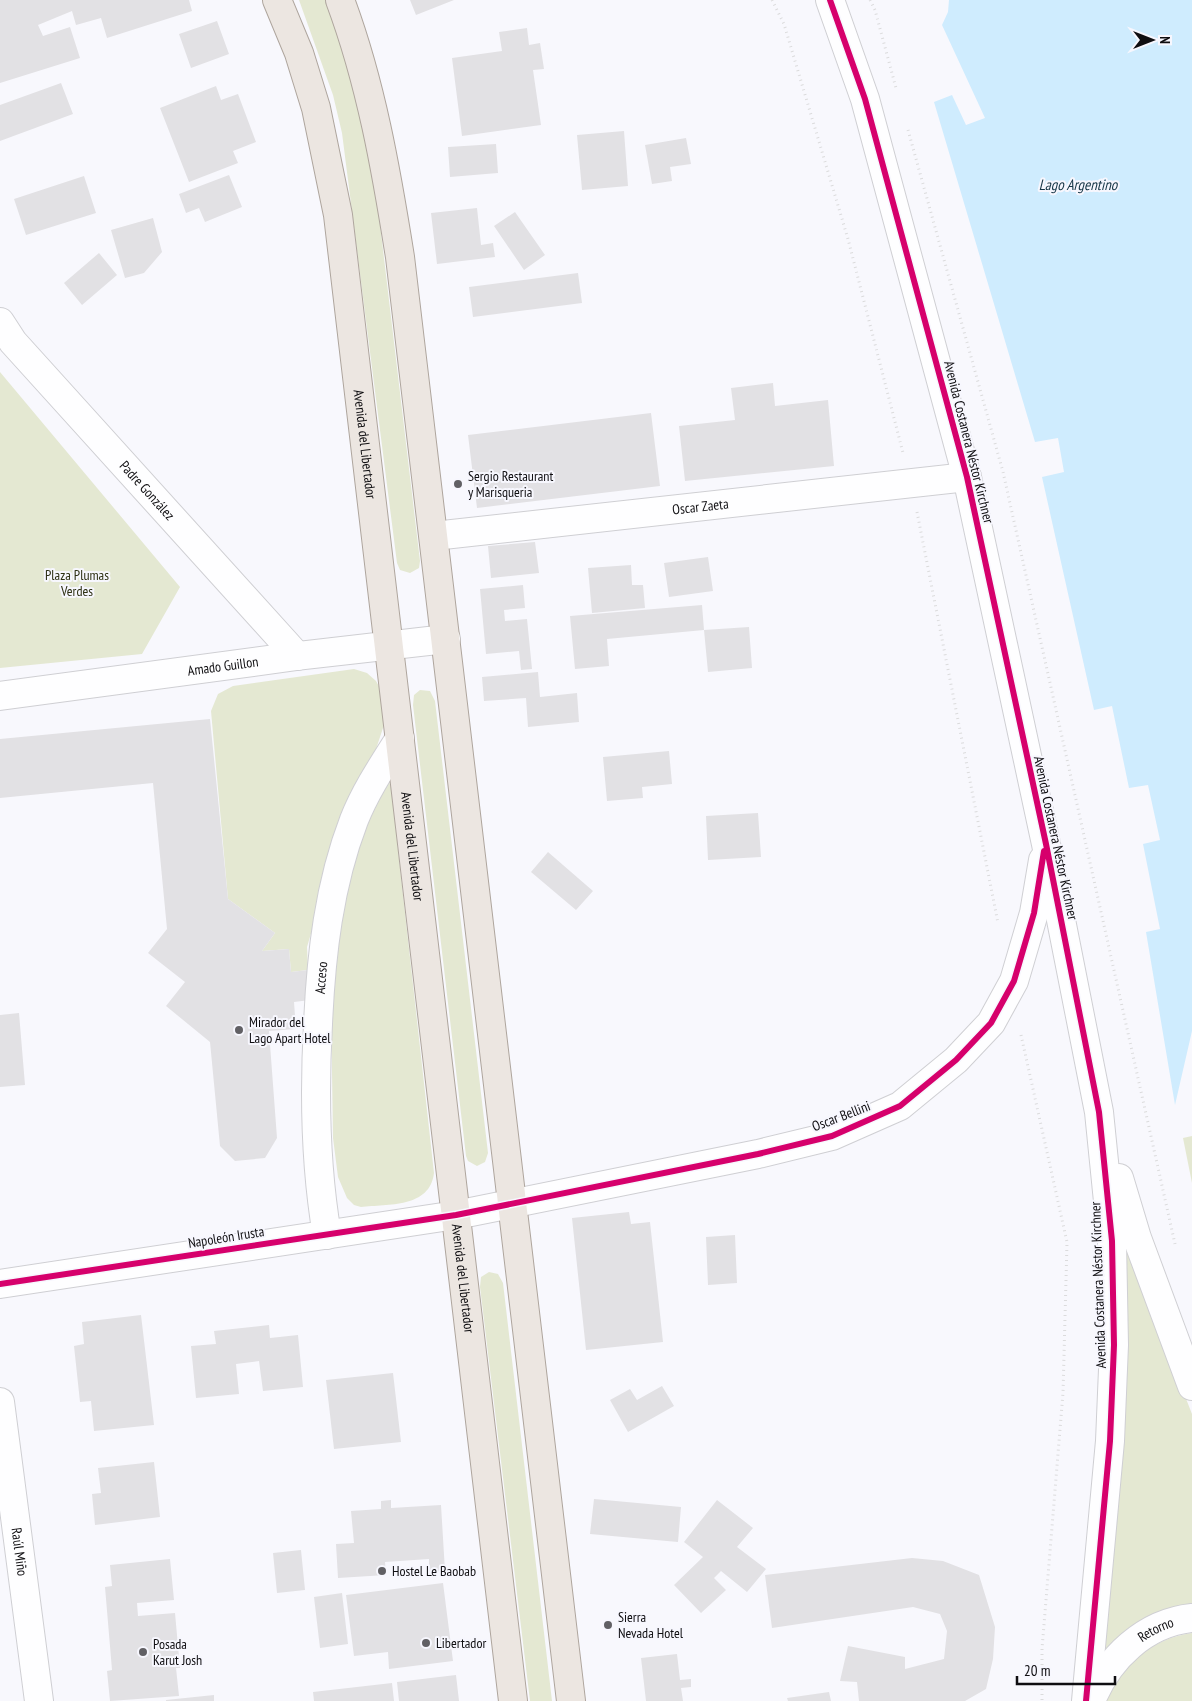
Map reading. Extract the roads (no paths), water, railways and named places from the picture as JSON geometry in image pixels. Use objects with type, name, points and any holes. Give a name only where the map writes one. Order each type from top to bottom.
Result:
[{"type":"main road","name":"Avenida del Libertador","points":[[278,0],[316,108],[329,163],[338,215],[513,1701]]},
{"type":"main road","points":[[340,0],[357,46],[368,90],[388,181],[400,256],[570,1701]]},
{"type":"street","name":"Avenida Costanera Néstor Kirchner","points":[[830,0],[865,99],[967,478],[1046,844],[1099,1112],[1112,1240],[1114,1345],[1110,1441],[1086,1701]]},
{"type":"street","name":"Padre González","points":[[0,322],[13,342],[298,656]]},
{"type":"street","name":"Oscar Zaeta","points":[[434,536],[967,478]]},
{"type":"street","name":"Amado Guillon","points":[[0,696],[298,656],[446,639]]},
{"type":"street","name":"Acceso","points":[[327,1235],[316,1160],[315,1110],[319,1004],[329,910],[354,821],[369,787],[400,738]]},
{"type":"street","name":"Oscar Bellini","points":[[456,1216],[758,1154],[832,1136],[900,1106],[956,1060],[990,1023],[1011,988],[1034,913],[1046,844]]},
{"type":"street","name":"Avenida Costanera Néstor Kirchner","points":[[1099,1112],[1137,1238],[1192,1386]]},
{"type":"street","name":"Napoleón Irusta","points":[[0,1284],[456,1216]]},
{"type":"street","name":"Raúl Miño","points":[[0,1402],[39,1701]]},
{"type":"street","name":"Retorno","points":[[1091,1701],[1105,1673],[1116,1658],[1132,1643],[1149,1631],[1192,1618]]},
{"type":"water","name":"Lago Argentino","points":[[949,0],[1192,0],[1192,1031],[1175,1105],[1146,932],[1160,929],[1143,844],[1160,840],[1148,785],[1129,788],[1112,706],[1094,710],[1042,477],[1064,472],[1058,438],[1035,442],[934,102],[952,95],[966,125],[985,118],[942,25],[948,12]]},
{"type":"place","name":"Sergio Restaurant y Marisqueria","points":[[458,484]]},
{"type":"place","name":"Mirador del Lago Apart Hotel","points":[[239,1030]]},
{"type":"place","name":"Hostel Le Baobab","points":[[382,1571]]},
{"type":"place","name":"Sierra Nevada Hotel","points":[[608,1625]]},
{"type":"place","name":"Libertador","points":[[426,1643]]},
{"type":"place","name":"Posada Karut Josh","points":[[143,1652]]},
{"type":"park label","name":"Plaza Plumas Verdes","points":[[77,584]]}]
